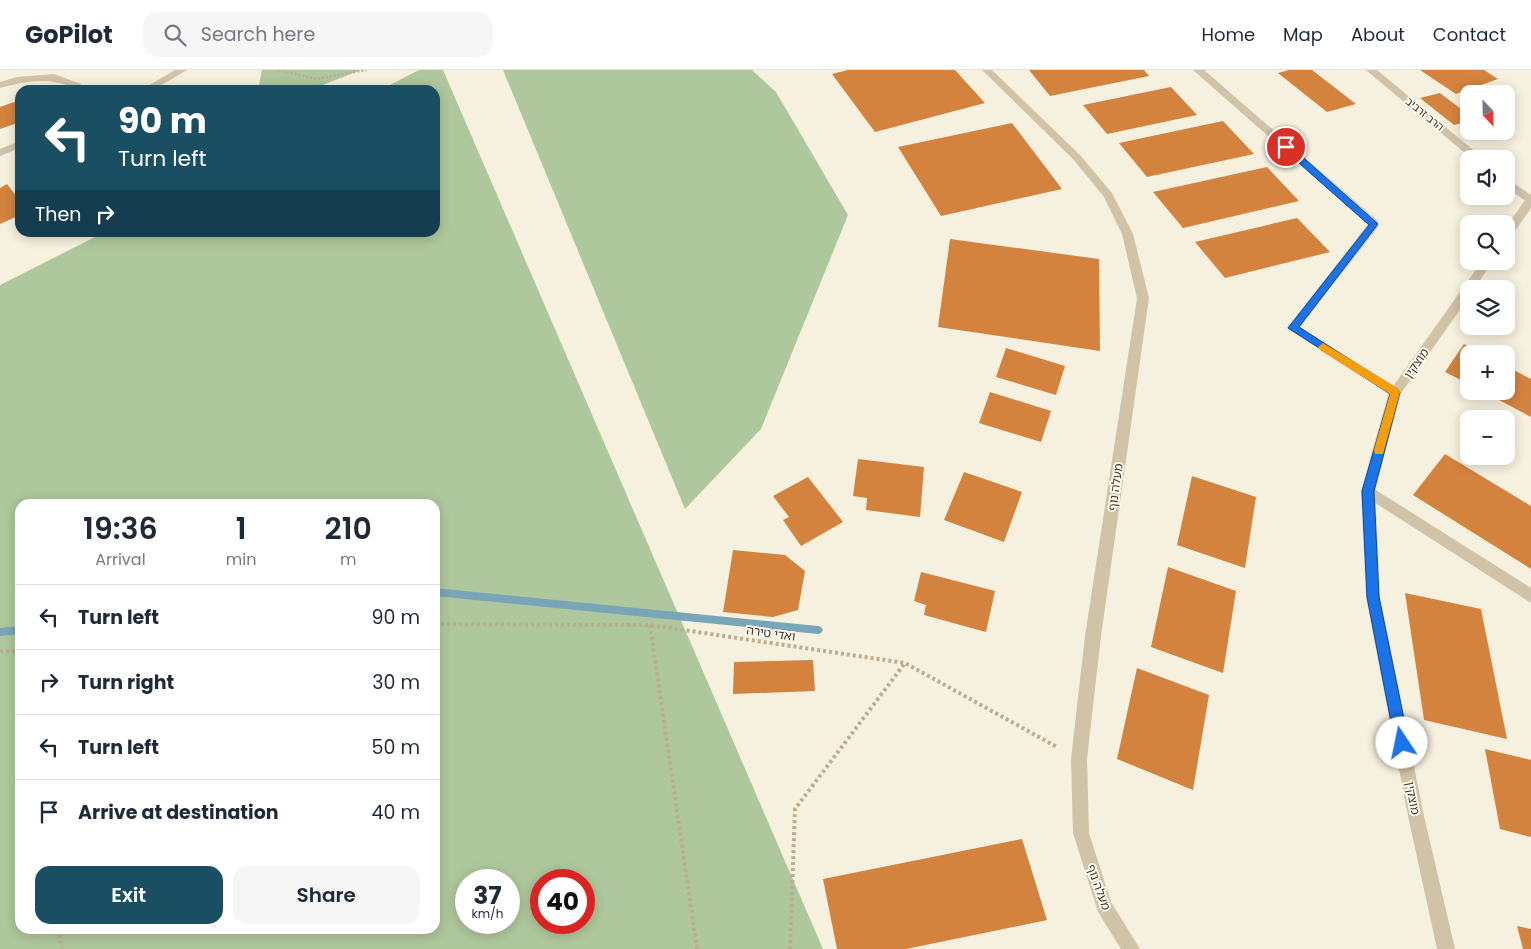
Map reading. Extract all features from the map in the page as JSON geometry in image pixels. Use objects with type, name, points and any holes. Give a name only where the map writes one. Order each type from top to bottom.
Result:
[{"type":"street","points":[[155,85],[182,70]]},
{"type":"street","name":"מעלה נוף","points":[[987,70],[1105,189],[1120,215],[1132,245],[1143,298],[1093,636],[1080,759],[1081,833],[1104,906],[1131,949]]},
{"type":"street","points":[[1198,70],[1374,224],[1293,328],[1395,392]]},
{"type":"street","name":"הרב זרביב","points":[[1371,70],[1468,150]]},
{"type":"street","points":[[0,85],[16,80],[54,77],[75,85]]},
{"type":"street","points":[[0,153],[15,146]]},
{"type":"street","points":[[1515,188],[1531,201],[1515,223]]},
{"type":"street","name":"מוצקין","points":[[1446,949],[1416,816],[1373,597],[1368,491],[1395,392],[1482,270]]},
{"type":"street","points":[[1368,491],[1531,596]]},
{"type":"path","points":[[279,70],[316,79],[366,70]]},
{"type":"path","name":"ואדי טירה","points":[[440,624],[650,625],[905,663],[1080,759]]},
{"type":"path","points":[[650,625],[697,949]]},
{"type":"path","points":[[0,652],[15,652]]},
{"type":"path","points":[[790,949],[795,809],[905,663]]},
{"type":"path","points":[[59,934],[62,949]]},
{"type":"green space","points":[[262,70],[361,70],[323,85],[259,85]]},
{"type":"green space","points":[[419,70],[443,70],[823,949],[0,949],[0,285],[95,237],[440,237],[440,85],[390,85]]},
{"type":"green space","points":[[503,70],[752,70],[776,92],[848,215],[761,429],[685,509]]},
{"type":"building","points":[[848,70],[955,70],[985,103],[875,132],[832,74]]},
{"type":"building","points":[[1029,70],[1144,70],[1149,76],[1050,96]]},
{"type":"building","points":[[1289,70],[1312,70],[1356,104],[1327,112],[1278,73]]},
{"type":"building","points":[[1420,70],[1484,70],[1498,79],[1481,85],[1460,85],[1460,93],[1456,94]]},
{"type":"building","points":[[1171,87],[1197,115],[1107,134],[1083,105]]},
{"type":"building","points":[[1440,93],[1460,108],[1460,123],[1454,125],[1420,98]]},
{"type":"building","points":[[15,102],[15,124],[0,129],[0,107]]},
{"type":"building","points":[[1223,121],[1254,154],[1147,177],[1119,143]]},
{"type":"building","points":[[1012,123],[1062,189],[941,216],[898,147]]},
{"type":"building","points":[[1267,167],[1299,201],[1183,228],[1153,192]]},
{"type":"building","points":[[7,184],[15,194],[15,217],[0,224],[0,188]]},
{"type":"building","points":[[1297,218],[1330,252],[1225,278],[1195,242]]},
{"type":"building","points":[[950,239],[1099,259],[1100,351],[938,327]]},
{"type":"building","points":[[1006,348],[1065,366],[1056,395],[996,377]]},
{"type":"building","points":[[1460,350],[1460,380],[1445,372]]},
{"type":"building","points":[[1515,371],[1531,379],[1531,417],[1499,400],[1515,400]]},
{"type":"building","points":[[990,392],[1051,411],[1041,442],[979,423]]},
{"type":"building","points":[[1445,454],[1460,463],[1460,465],[1463,465],[1531,506],[1531,569],[1413,495]]},
{"type":"building","points":[[858,459],[924,467],[920,517],[866,510],[867,498],[853,496]]},
{"type":"building","points":[[964,472],[1022,492],[1004,542],[944,520]]},
{"type":"building","points":[[1192,476],[1256,497],[1245,568],[1177,545]]},
{"type":"building","points":[[808,477],[843,522],[801,546],[783,520],[789,517],[773,496]]},
{"type":"building","points":[[733,550],[785,555],[805,571],[798,610],[773,617],[723,612]]},
{"type":"building","points":[[1168,567],[1236,591],[1223,673],[1151,647]]},
{"type":"building","points":[[921,572],[995,591],[986,632],[924,615],[926,605],[914,601]]},
{"type":"building","points":[[1405,593],[1481,609],[1507,739],[1424,720]]},
{"type":"building","points":[[813,660],[815,691],[733,694],[734,662]]},
{"type":"building","points":[[1137,668],[1209,695],[1193,790],[1117,759]]},
{"type":"building","points":[[1485,749],[1531,760],[1531,837],[1500,829]]},
{"type":"building","points":[[1022,839],[1047,920],[906,949],[837,949],[823,879]]},
{"type":"building","points":[[1517,926],[1531,929],[1531,949],[1523,949]]},
{"type":"waterway","points":[[440,592],[818,630]]},
{"type":"waterway","points":[[0,632],[15,630]]},
{"type":"slow traffic","points":[[1323,347],[1395,392],[1379,450]]},
{"type":"route","points":[[1286,147],[1374,224],[1293,328],[1395,392],[1368,491],[1373,597],[1402,743]]}]
